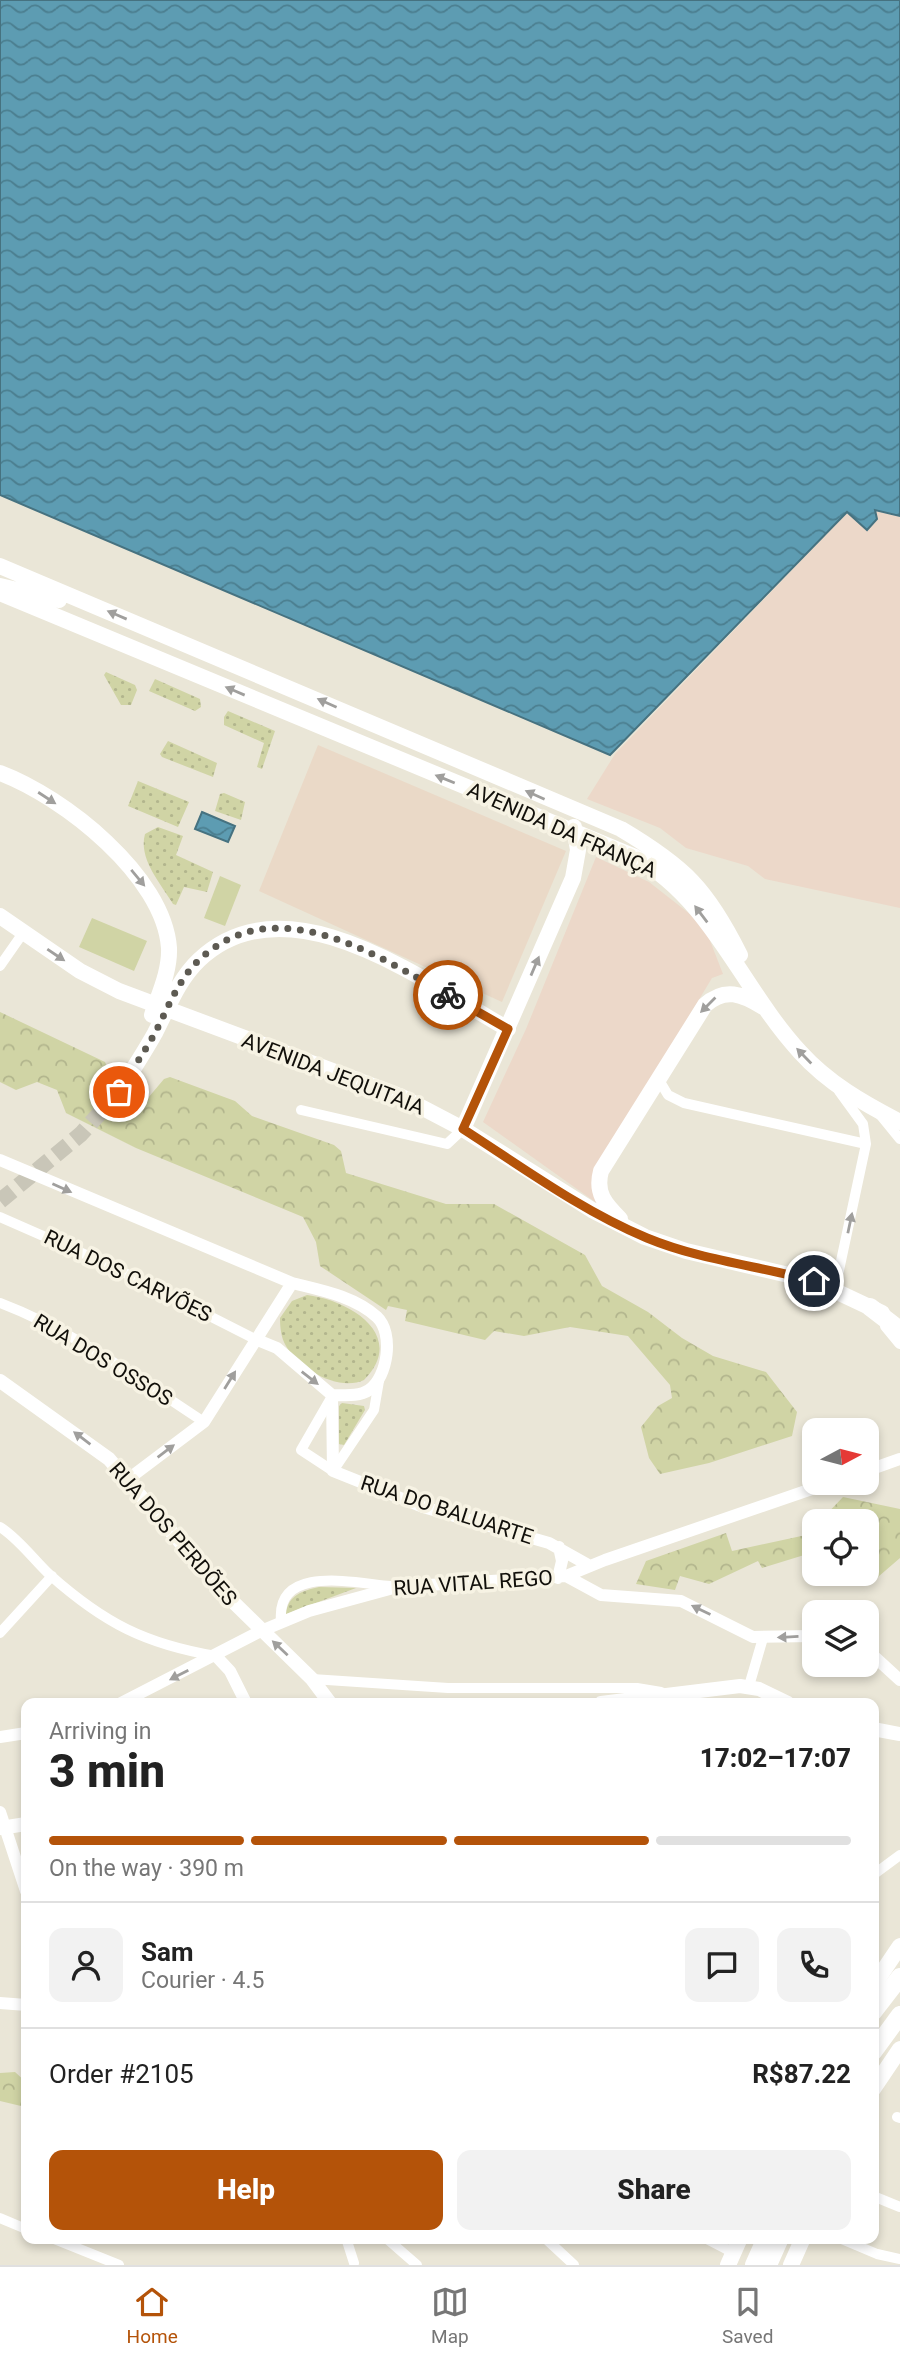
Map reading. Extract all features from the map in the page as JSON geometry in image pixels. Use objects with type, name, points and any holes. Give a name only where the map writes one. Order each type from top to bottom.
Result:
[{"type":"highway","points":[[870,1307],[900,1330]]},
{"type":"highway","points":[[879,2004],[900,1977]]},
{"type":"highway","points":[[879,2028],[900,2001]]},
{"type":"highway","points":[[879,2044],[900,2015]]},
{"type":"highway","points":[[879,2055],[900,2029]]},
{"type":"highway","points":[[754,2265],[763,2244]]},
{"type":"highway","points":[[768,2265],[777,2244]]},
{"type":"main road","name":"AVENIDA DA FRANÇA","points":[[0,566],[621,830],[683,870],[721,916],[768,1010]]},
{"type":"main road","points":[[0,586],[69,602],[92,604]]},
{"type":"main road","name":"AVENIDA DA FRANÇA","points":[[0,593],[635,857],[658,870],[679,888],[710,925],[768,1010]]},
{"type":"main road","points":[[0,774],[37,791],[89,830],[142,882],[160,910],[166,928],[169,959],[150,1033]]},
{"type":"main road","points":[[463,1129],[577,865],[576,833],[562,807]]},
{"type":"main road","name":"AVENIDA JEQUITAIA","points":[[0,916],[80,971],[119,991],[369,1084],[463,1129],[592,1210],[632,1231],[686,1251],[790,1275],[835,1289],[900,1322]]},
{"type":"main road","points":[[119,1092],[150,1033],[191,970],[214,949],[232,939],[254,932],[290,929],[321,933],[360,945],[508,1029]]},
{"type":"main road","points":[[632,1231],[603,1203],[599,1179],[705,1005],[726,993],[738,994],[768,1010],[800,1051],[832,1082],[900,1122]]},
{"type":"main road","name":"RUA DOS PERDÕES","points":[[1,1382],[99,1451],[220,1590],[312,1678],[326,1698]]},
{"type":"main road","points":[[641,1698],[749,1686],[777,1698]]},
{"type":"main road","points":[[879,1730],[900,1734]]},
{"type":"main road","points":[[3,1828],[21,1825]]},
{"type":"main road","points":[[879,1977],[900,1946]]},
{"type":"main road","points":[[879,2080],[900,2049]]},
{"type":"main road","points":[[791,2265],[800,2244]]},
{"type":"street","points":[[0,967],[23,933]]},
{"type":"street","points":[[659,1080],[668,1095],[684,1103],[866,1144]]},
{"type":"street","points":[[832,1082],[863,1125],[866,1144],[835,1289]]},
{"type":"street","points":[[301,1110],[373,1125],[435,1144],[447,1144],[463,1129]]},
{"type":"street","points":[[876,1110],[900,1139]]},
{"type":"street","points":[[0,1160],[292,1283],[335,1293],[377,1317],[386,1333],[388,1346],[374,1410],[333,1471],[301,1450],[332,1395]]},
{"type":"street","name":"RUA DOS CARVÕES","points":[[0,1217],[119,1270],[255,1339]]},
{"type":"street","points":[[127,1480],[204,1422],[292,1283]]},
{"type":"street","name":"RUA DOS OSSOS","points":[[0,1303],[41,1320],[86,1345],[204,1422]]},
{"type":"street","points":[[870,1307],[900,1343]]},
{"type":"street","points":[[255,1339],[277,1348],[332,1395],[364,1393],[379,1381]]},
{"type":"street","name":"RUA DO BALUARTE","points":[[332,1395],[333,1471],[397,1498],[454,1513],[559,1548],[590,1566]]},
{"type":"street","points":[[879,1466],[900,1459]]},
{"type":"street","points":[[562,1577],[802,1492]]},
{"type":"street","points":[[0,1527],[95,1612],[128,1632],[216,1656],[230,1671],[244,1698]]},
{"type":"street","points":[[559,1548],[562,1577]]},
{"type":"street","points":[[590,1566],[592,1583],[601,1595]]},
{"type":"street","points":[[0,1633],[52,1576]]},
{"type":"street","points":[[562,1577],[601,1595],[681,1601],[744,1634],[763,1638],[802,1636]]},
{"type":"street","name":"RUA VITAL REGO","points":[[131,1698],[281,1621],[332,1603],[397,1587],[562,1577]]},
{"type":"street","points":[[281,1621],[283,1600],[298,1585],[309,1582],[397,1587]]},
{"type":"street","points":[[749,1686],[763,1638]]},
{"type":"street","points":[[879,1661],[900,1680]]},
{"type":"street","points":[[312,1678],[448,1688],[637,1688],[670,1693]]},
{"type":"street","points":[[0,1737],[21,1734]]},
{"type":"street","points":[[0,1812],[21,1877]]},
{"type":"street","points":[[879,1871],[900,1855]]},
{"type":"street","points":[[0,2003],[21,2005]]},
{"type":"street","points":[[879,2198],[900,2207]]},
{"type":"street","points":[[0,2218],[21,2227]]},
{"type":"street","points":[[66,2244],[119,2265]]},
{"type":"street","points":[[348,2244],[354,2263]]},
{"type":"street","points":[[393,2244],[417,2265]]},
{"type":"street","points":[[551,2244],[574,2265]]},
{"type":"street","points":[[717,2244],[734,2252]]},
{"type":"street","points":[[849,2244],[876,2260],[900,2259]]},
{"type":"shaded area","points":[[876,511],[900,516],[900,908],[765,879],[748,866],[686,848],[660,828],[587,799],[615,754],[847,513],[868,530],[877,519]]},
{"type":"shaded area","points":[[318,745],[566,851],[502,1002],[259,891]]},
{"type":"shaded area","points":[[596,857],[649,882],[695,918],[709,938],[723,974],[712,978],[594,1174],[598,1204],[483,1122],[526,1029]]},
{"type":"green space","points":[[106,672],[135,685],[137,690],[131,705],[121,705],[104,675]]},
{"type":"green space","points":[[155,679],[200,699],[201,707],[195,711],[149,691]]},
{"type":"green space","points":[[228,711],[275,731],[262,769],[257,767],[264,743],[224,725],[224,717]]},
{"type":"green space","points":[[168,741],[217,763],[213,777],[162,757],[160,754]]},
{"type":"green space","points":[[138,781],[189,802],[178,827],[128,806]]},
{"type":"green space","points":[[224,793],[245,802],[241,820],[215,811],[220,794]]},
{"type":"green space","points":[[158,827],[183,836],[176,855],[213,872],[207,892],[184,887],[176,905],[173,904],[152,871],[145,853],[145,834]]},
{"type":"green space","points":[[220,876],[241,885],[225,926],[204,918]]},
{"type":"green space","points":[[92,918],[147,941],[134,971],[79,947]]},
{"type":"green space","points":[[0,1012],[105,1062],[107,1067],[100,1084],[102,1093],[129,1105],[148,1098],[164,1079],[170,1077],[235,1101],[252,1116],[334,1145],[341,1151],[346,1173],[446,1204],[494,1204],[585,1255],[602,1286],[648,1312],[682,1338],[713,1356],[766,1372],[797,1412],[792,1436],[709,1463],[660,1474],[649,1458],[641,1427],[658,1406],[672,1398],[670,1385],[628,1336],[570,1327],[524,1336],[494,1331],[485,1340],[405,1321],[407,1310],[388,1306],[386,1310],[320,1266],[316,1242],[303,1217],[136,1148],[66,1113],[57,1090],[37,1082],[16,1090],[0,1082]]},
{"type":"green space","points":[[307,1295],[340,1304],[368,1322],[380,1348],[376,1364],[364,1380],[354,1383],[332,1381],[310,1370],[292,1355],[283,1340],[280,1318],[292,1301]]},
{"type":"green space","points":[[342,1403],[364,1406],[365,1410],[344,1445],[339,1444],[339,1406]]},
{"type":"green space","points":[[843,1497],[900,1509],[900,1558],[879,1576],[879,1509],[832,1509]]},
{"type":"green space","points":[[726,1533],[732,1551],[802,1536],[802,1556],[762,1568],[758,1561],[709,1584],[680,1576],[675,1590],[636,1584],[646,1561]]},
{"type":"green space","points":[[319,1587],[356,1588],[286,1614],[293,1598]]},
{"type":"green space","points":[[15,2072],[21,2077],[21,2106],[0,2101],[0,2073]]},
{"type":"water","points":[[0,0],[900,0],[900,516],[875,510],[877,519],[867,530],[847,512],[610,755],[0,495]]},
{"type":"water","points":[[202,812],[235,826],[228,842],[195,829]]},
{"type":"tunnel","points":[[0,1201],[81,1134],[119,1092]]},
{"type":"way so far","points":[[119,1092],[154,1035],[173,996],[199,960],[232,939],[254,932],[304,930],[360,945],[448,995]]},
{"type":"route","points":[[448,995],[508,1029],[463,1129],[592,1210],[645,1237],[686,1251],[814,1281]]}]
